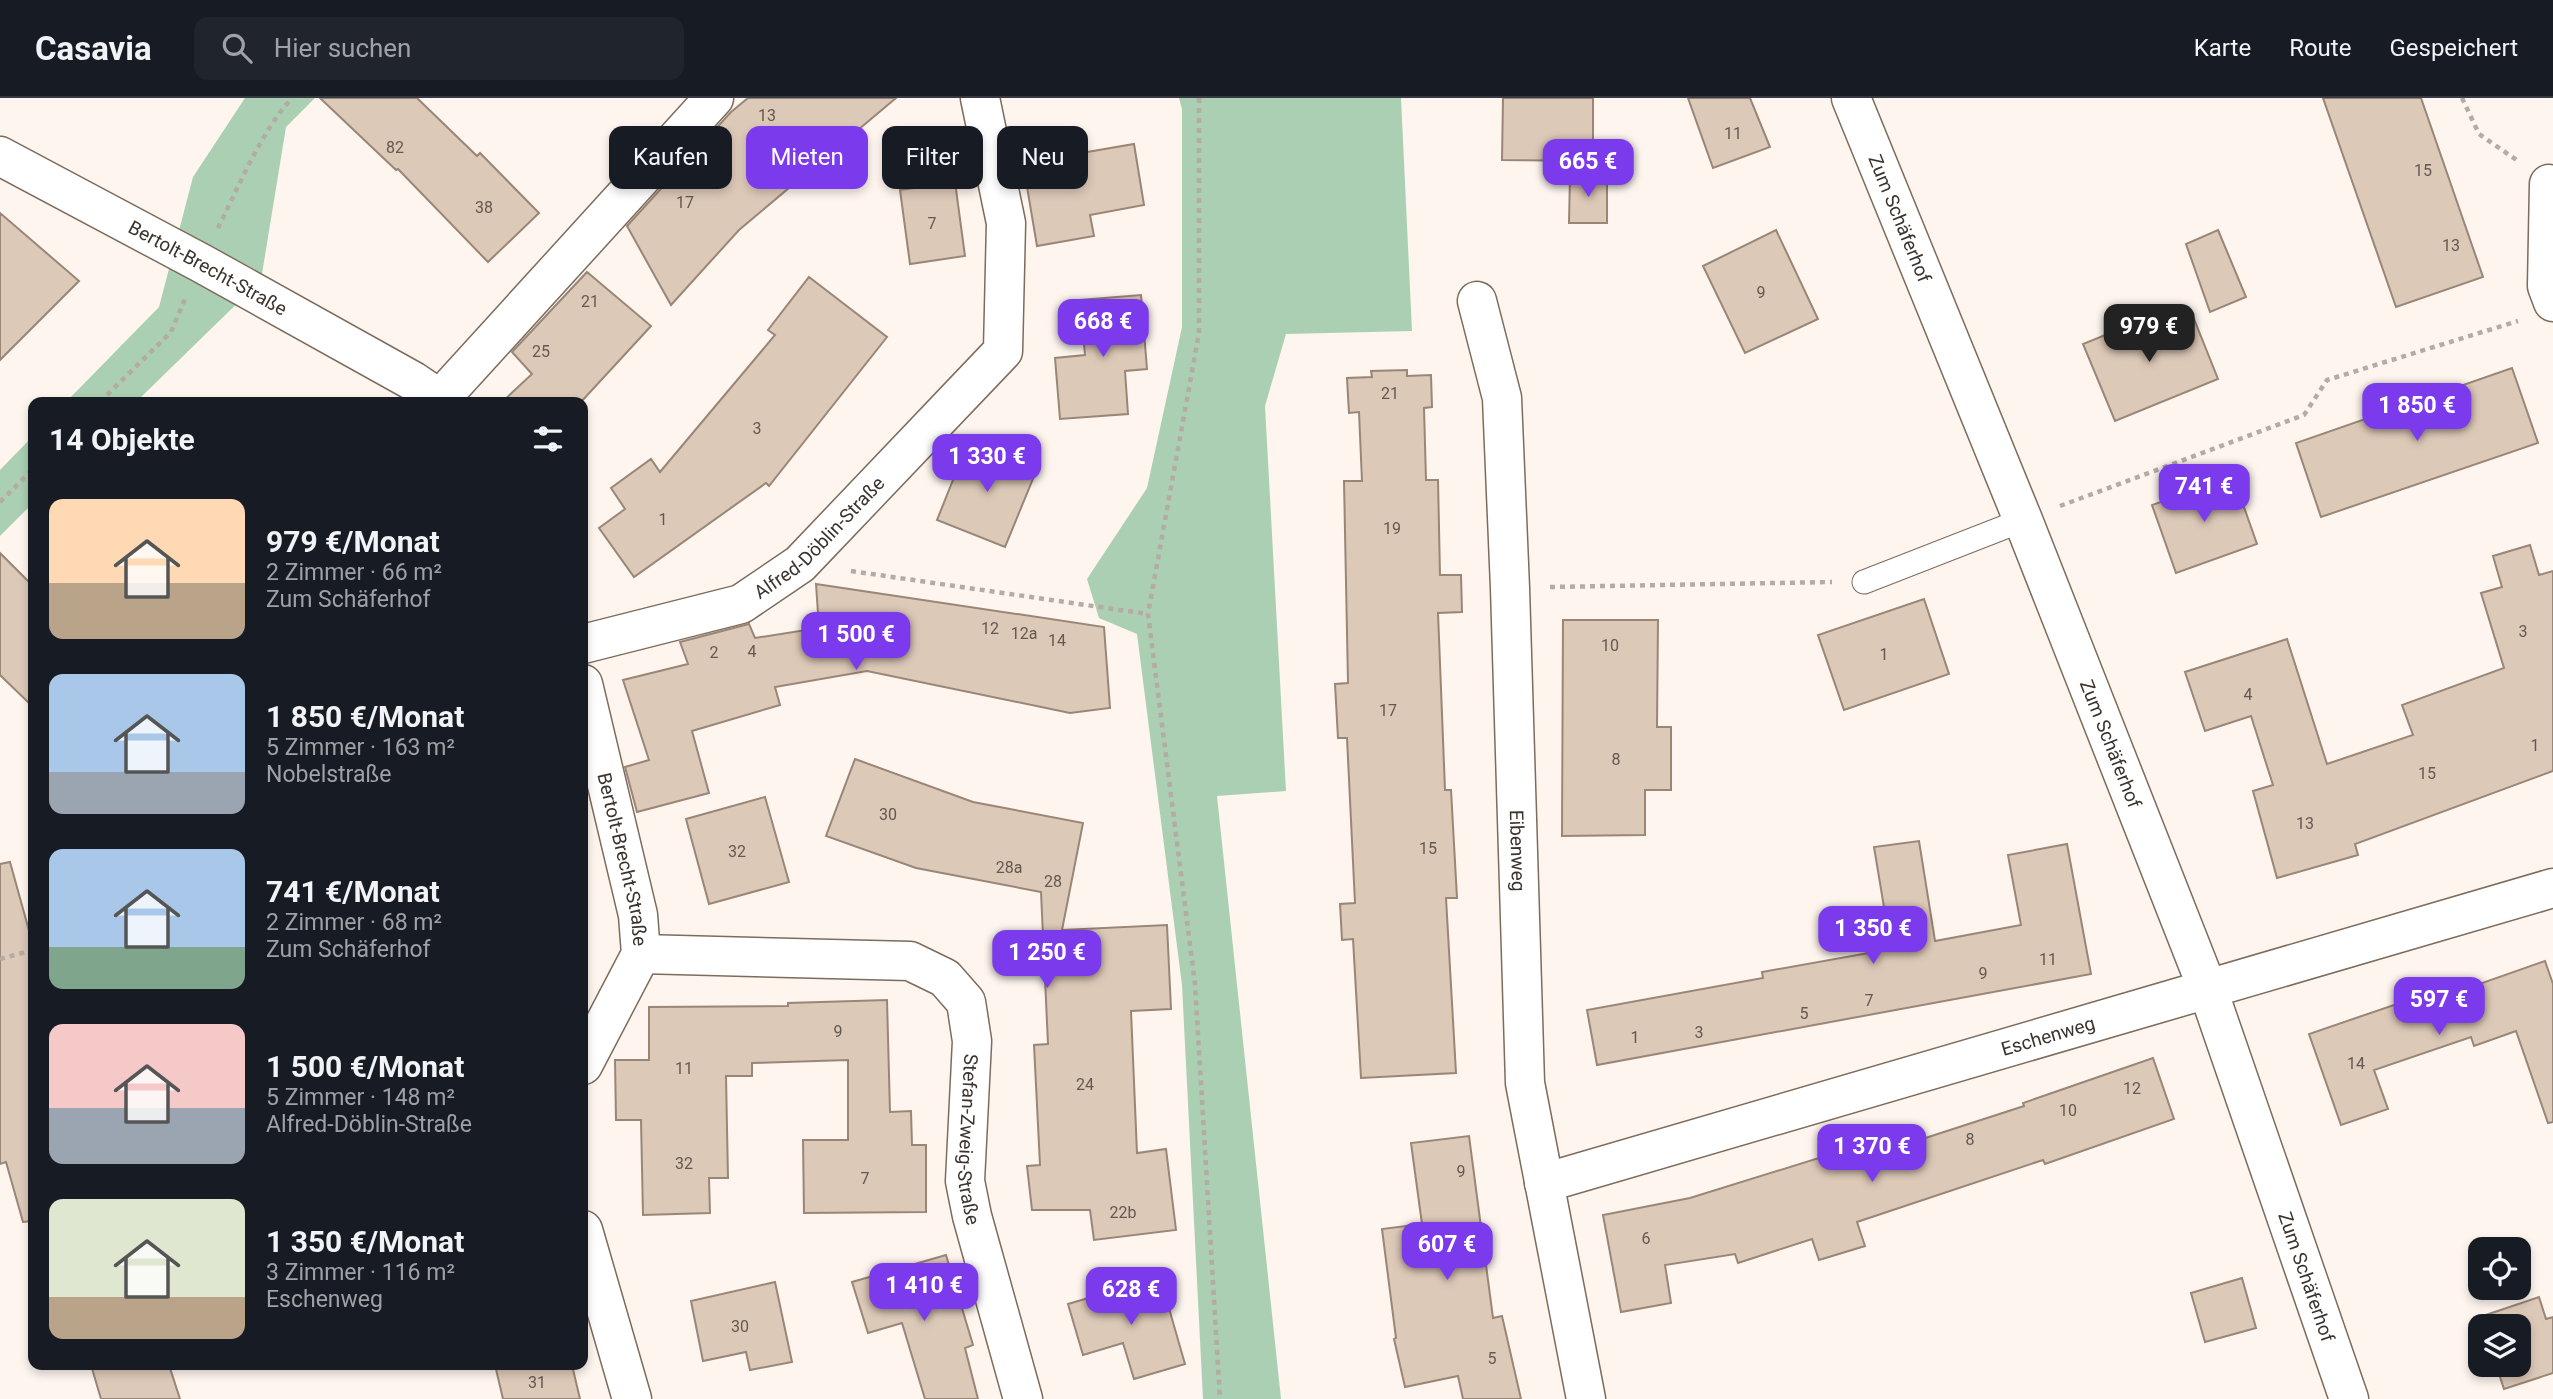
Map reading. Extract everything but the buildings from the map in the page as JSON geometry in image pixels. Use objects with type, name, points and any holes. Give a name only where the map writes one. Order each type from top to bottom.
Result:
[{"type":"street","points":[[423,396],[714,98]]},
{"type":"street","name":"Alfred-Döblin-Straße","points":[[588,643],[741,604],[800,564],[1003,351],[1006,223],[980,98]]},
{"type":"street","name":"Zum Schäferhof","points":[[1851,98],[2023,520],[2208,990],[2349,1399]]},
{"type":"street","name":"Bertolt-Brecht-Straße","points":[[0,156],[201,263],[423,396]]},
{"type":"street","points":[[2540,310],[2547,286],[2550,184]]},
{"type":"street","name":"Eibenweg","points":[[1477,301],[1502,398],[1525,1083],[1586,1399]]},
{"type":"street","name":"Bertolt-Brecht-Straße","points":[[588,705],[638,915],[641,954],[588,1055]]},
{"type":"street","name":"Eschenweg","points":[[1544,1183],[2553,888]]},
{"type":"street","name":"Stefan-Zweig-Straße","points":[[641,954],[911,961],[945,978],[966,1002],[972,1041],[965,1181],[972,1216],[1023,1399]]},
{"type":"street","points":[[588,1247],[632,1399]]},
{"type":"lane","points":[[1864,582],[2023,520]]},
{"type":"path","points":[[105,397],[171,331],[247,170],[282,108],[292,98]]},
{"type":"path","points":[[1199,98],[1199,333],[1148,614],[1195,984],[1220,1399]]},
{"type":"path","points":[[2462,98],[2479,134],[2550,184]]},
{"type":"path","points":[[2023,520],[2304,415],[2327,380],[2540,310]]},
{"type":"path","points":[[0,502],[28,474]]},
{"type":"path","points":[[800,564],[1148,614]]},
{"type":"path","points":[[1510,588],[1864,582]]},
{"type":"path","points":[[0,959],[28,951]]},
{"type":"green space","points":[[245,98],[315,98],[286,127],[261,280],[141,397],[71,397],[159,307],[193,177]]},
{"type":"green space","points":[[1179,98],[1401,98],[1412,331],[1286,334],[1265,406],[1286,791],[1217,796],[1281,1399],[1203,1399],[1182,985],[1137,634],[1099,618],[1087,579],[1147,488],[1182,327],[1182,109]]},
{"type":"green space","points":[[28,441],[28,508],[0,536],[0,470]]}]
